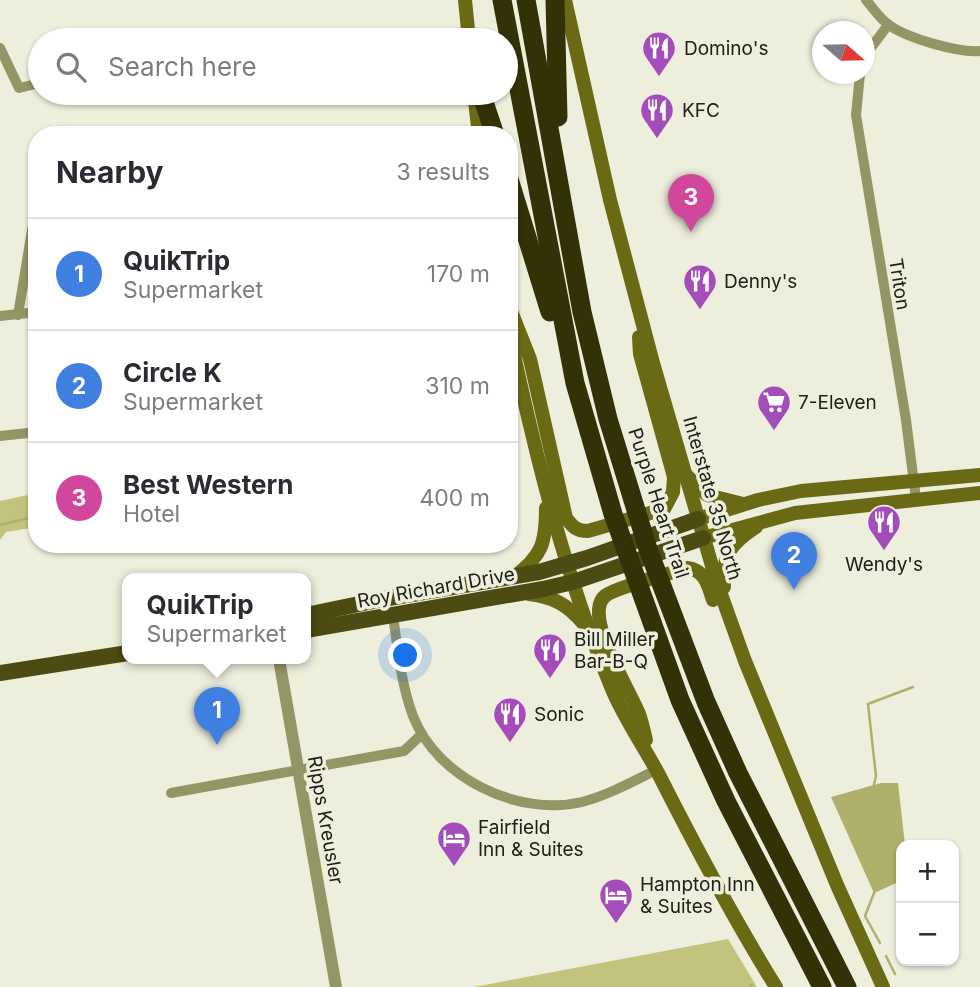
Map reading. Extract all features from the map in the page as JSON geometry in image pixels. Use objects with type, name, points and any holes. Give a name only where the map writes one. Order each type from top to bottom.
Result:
[{"type":"highway","points":[[502,0],[507,28]]},
{"type":"highway","name":"Purple Heart Trail","points":[[526,0],[582,312],[608,419],[648,549],[706,702],[765,830],[847,987]]},
{"type":"highway","points":[[555,0],[557,102],[563,198]]},
{"type":"highway","points":[[518,84],[575,383]]},
{"type":"highway","points":[[485,105],[492,126]]},
{"type":"highway","points":[[518,207],[575,383],[613,514],[680,700],[726,801],[822,987]]},
{"type":"highway","points":[[806,909],[861,987]]},
{"type":"highway","points":[[794,936],[815,987]]},
{"type":"main road","points":[[465,0],[468,28]]},
{"type":"main road","name":"Interstate 35 North","points":[[565,0],[603,172],[636,302],[703,538],[745,661],[852,920],[883,987]]},
{"type":"main road","points":[[475,105],[478,126]]},
{"type":"main road","points":[[518,329],[530,359],[566,518],[575,529],[588,531],[664,509],[673,492],[674,477],[640,354],[636,302]]},
{"type":"main road","points":[[518,371],[546,492],[589,630],[613,692],[727,905],[776,987]]},
{"type":"main road","points":[[685,474],[707,495],[744,505]]},
{"type":"main road","points":[[698,519],[801,491],[980,475]]},
{"type":"main road","points":[[512,578],[530,565],[539,554],[546,531],[546,492]]},
{"type":"main road","points":[[703,538],[795,513],[980,493]]},
{"type":"main road","points":[[725,604],[723,571],[730,549],[738,539],[773,517]]},
{"type":"main road","name":"Roy Richard Drive","points":[[311,614],[512,578],[568,565],[698,519]]},
{"type":"main road","name":"Roy Richard Drive","points":[[311,629],[524,593],[573,582],[703,538]]},
{"type":"main road","points":[[653,764],[640,715],[620,677],[598,619],[599,604],[609,593],[687,568],[700,572],[707,583],[737,666],[779,738]]},
{"type":"main road","points":[[524,593],[547,597],[564,604],[589,630]]},
{"type":"main road","points":[[0,673],[122,654]]},
{"type":"street","points":[[866,0],[888,25],[933,43],[980,51]]},
{"type":"street","points":[[875,42],[888,25]]},
{"type":"street","points":[[0,48],[19,88],[28,86]]},
{"type":"street","name":"Triton","points":[[859,84],[856,115],[916,499]]},
{"type":"street","points":[[18,315],[28,254]]},
{"type":"street","points":[[0,316],[28,313]]},
{"type":"street","points":[[0,436],[28,433]]},
{"type":"street","points":[[393,616],[402,676],[414,717],[422,734],[443,760],[468,780],[486,790],[549,805],[582,802],[614,791],[653,764]]},
{"type":"street","name":"Ripps Kreusler","points":[[280,664],[336,987]]},
{"type":"street","points":[[171,793],[404,751],[422,734]]},
{"type":"shaded area","points":[[28,495],[28,528],[6,532],[0,540],[0,501]]},
{"type":"shaded area","points":[[881,783],[898,783],[904,840],[896,840],[896,883],[874,893],[831,797]]},
{"type":"shaded area","points":[[728,939],[757,987],[474,987]]},
{"type":"waterway","points":[[0,525],[28,518]]},
{"type":"waterway","points":[[873,789],[876,776],[868,704],[913,687]]},
{"type":"waterway","points":[[874,893],[865,916],[880,943]]},
{"type":"waterway","points":[[886,956],[895,974]]},
{"type":"place","name":"Domino's","points":[[659,78]]},
{"type":"place","name":"KFC","points":[[657,140]]},
{"type":"place","name":"Best Western","points":[[691,232]]},
{"type":"place","name":"Denny's","points":[[700,311]]},
{"type":"place","name":"7-Eleven","points":[[774,432]]},
{"type":"place","name":"Wendy's","points":[[884,552]]},
{"type":"place","name":"Circle K","points":[[794,590]]},
{"type":"place","name":"Bill Miller Bar-B-Q","points":[[550,680]]},
{"type":"place","name":"Sonic","points":[[510,744]]},
{"type":"place","name":"QuikTrip","points":[[217,745]]},
{"type":"place","name":"Fairfield Inn & Suites","points":[[454,868]]},
{"type":"place","name":"Hampton Inn & Suites","points":[[616,925]]}]
